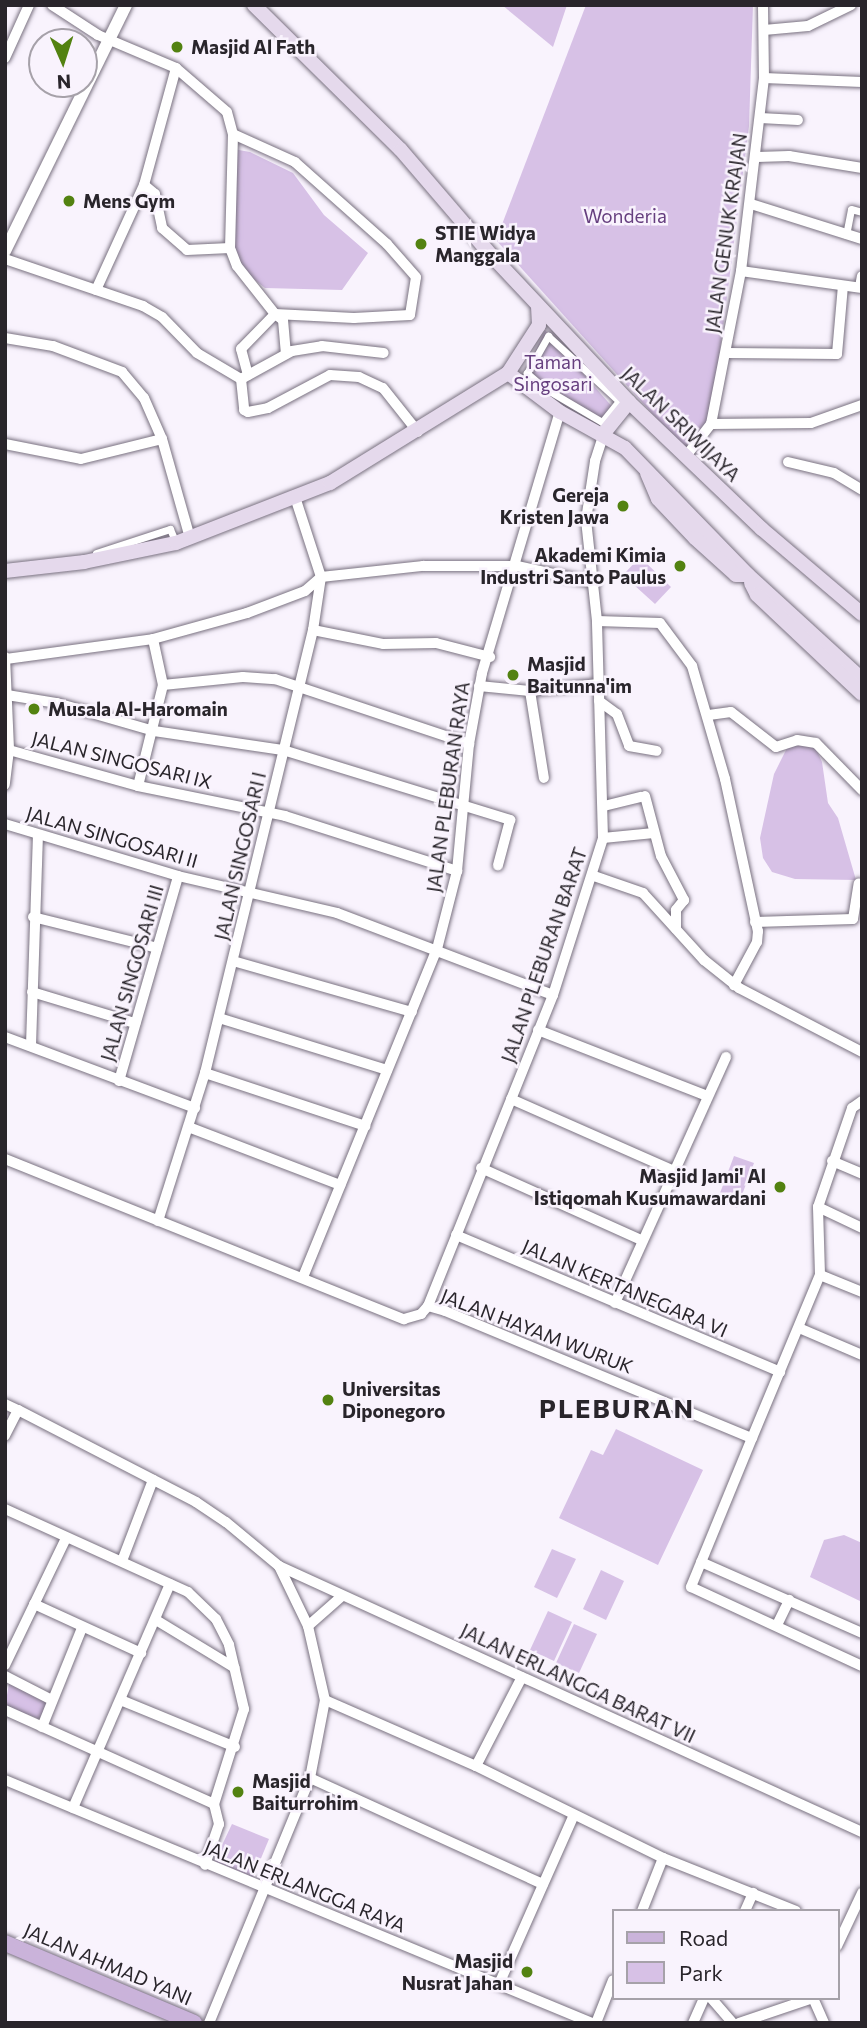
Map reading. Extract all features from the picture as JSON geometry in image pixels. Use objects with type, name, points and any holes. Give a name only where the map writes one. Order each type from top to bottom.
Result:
[{"type":"main road","points":[[5,571],[84,562],[183,540],[330,483],[418,432],[508,373],[545,323],[538,307],[401,150],[254,5]]},
{"type":"main road","name":"JALAN SRIWIJAYA","points":[[545,323],[686,456],[860,610]]},
{"type":"main road","points":[[508,373],[560,412],[604,433],[644,466],[748,575],[862,679]]},
{"type":"main road","points":[[604,433],[629,402]]},
{"type":"main road","points":[[748,575],[757,595],[862,694]]},
{"type":"main road","name":"JALAN AHMAD YANI","points":[[5,1943],[194,2023]]},
{"type":"main road","name":"JALAN AHMAD YANI","points":[[5,1953],[168,2023]]},
{"type":"street","points":[[5,58],[29,5]]},
{"type":"street","points":[[52,5],[108,39],[177,68],[227,113],[233,134],[229,248],[237,266],[275,314],[283,320],[286,354]]},
{"type":"street","points":[[126,5],[6,250],[162,317],[198,353],[244,377]]},
{"type":"street","name":"JALAN GENUK KRAJAN","points":[[686,456],[711,425],[741,271],[757,157],[764,78],[763,5]]},
{"type":"street","points":[[764,30],[808,26],[851,5]]},
{"type":"street","points":[[96,290],[144,185],[177,68]]},
{"type":"street","points":[[764,78],[862,82]]},
{"type":"street","points":[[760,118],[798,120]]},
{"type":"street","points":[[233,134],[295,162],[387,244],[415,277],[410,315],[354,318],[275,314],[242,349],[244,410],[248,412],[268,408],[330,375],[359,377],[383,388],[418,432]]},
{"type":"street","points":[[757,157],[789,156],[862,168]]},
{"type":"street","points":[[144,185],[155,194],[162,228],[187,250],[229,248]]},
{"type":"street","points":[[751,204],[862,239]]},
{"type":"street","points":[[846,235],[851,209],[862,212]]},
{"type":"street","points":[[741,271],[844,286],[861,284]]},
{"type":"street","points":[[727,353],[837,354],[844,286]]},
{"type":"street","points":[[548,336],[619,401],[602,422],[544,388],[527,373],[548,336]]},
{"type":"street","points":[[5,338],[53,346],[122,372],[144,398],[162,439],[183,540]]},
{"type":"street","points":[[244,377],[286,354],[322,346],[384,353]]},
{"type":"street","points":[[711,425],[811,423],[862,405]]},
{"type":"street","name":"JALAN PLEBURAN RAYA","points":[[303,1278],[437,949],[457,871],[468,744],[479,686],[517,566],[560,412]]},
{"type":"street","name":"JALAN PLEBURAN BARAT","points":[[428,1306],[481,1168],[553,995],[594,876],[603,838],[595,583],[586,520],[604,433]]},
{"type":"street","points":[[5,444],[81,460],[162,439]]},
{"type":"street","points":[[788,462],[834,473],[862,490]]},
{"type":"street","name":"JALAN SINGOSARI I","points":[[158,1220],[191,1128],[313,630],[321,577],[295,497]]},
{"type":"street","points":[[5,565],[89,556],[170,529],[183,540]]},
{"type":"street","points":[[5,785],[9,750],[5,658],[153,639],[259,609],[305,592],[321,577],[423,566],[517,566],[595,583]]},
{"type":"street","points":[[597,621],[664,626],[692,666],[709,715],[755,922],[757,942],[734,985]]},
{"type":"street","points":[[313,630],[383,644],[436,643],[490,657]]},
{"type":"street","points":[[138,786],[154,731],[163,685],[153,639]]},
{"type":"street","points":[[163,685],[243,677],[300,685],[468,744]]},
{"type":"street","points":[[479,686],[530,691],[599,684]]},
{"type":"street","points":[[530,691],[544,778]]},
{"type":"street","points":[[7,695],[57,703],[154,731],[283,750],[510,820],[498,865]]},
{"type":"street","points":[[599,701],[617,715],[629,746],[657,751]]},
{"type":"street","points":[[709,715],[732,712],[776,747],[797,740],[827,749],[862,790]]},
{"type":"street","name":"JALAN SINGOSARI IX","points":[[9,750],[138,786],[268,812],[457,871]]},
{"type":"street","points":[[604,806],[643,797],[672,883],[684,900],[676,911],[676,929]]},
{"type":"street","name":"JALAN SINGOSARI II","points":[[5,824],[178,876],[337,913],[553,995]]},
{"type":"street","points":[[603,838],[654,833]]},
{"type":"street","points":[[31,1045],[33,917],[38,835]]},
{"type":"street","name":"JALAN SINGOSARI III","points":[[119,1081],[178,876]]},
{"type":"street","points":[[594,876],[643,893],[734,985],[862,1052]]},
{"type":"street","points":[[755,922],[852,919],[859,883]]},
{"type":"street","points":[[33,917],[157,948]]},
{"type":"street","points":[[233,961],[412,1012]]},
{"type":"street","points":[[32,992],[135,1023]]},
{"type":"street","points":[[219,1018],[387,1070]]},
{"type":"street","points":[[538,1030],[707,1096]]},
{"type":"street","points":[[5,1037],[195,1108]]},
{"type":"street","points":[[615,1303],[672,1170],[726,1057]]},
{"type":"street","points":[[205,1073],[365,1126]]},
{"type":"street","points":[[511,1099],[672,1170]]},
{"type":"street","points":[[862,1101],[852,1108],[818,1207],[820,1275],[691,1587],[862,1666]]},
{"type":"street","points":[[191,1128],[340,1185]]},
{"type":"street","name":"JALAN HAYAM WURUK","points":[[5,1159],[404,1319],[421,1314],[428,1306],[553,1352],[752,1438]]},
{"type":"street","points":[[832,1161],[862,1174]]},
{"type":"street","points":[[481,1168],[641,1240]]},
{"type":"street","points":[[818,1207],[862,1228]]},
{"type":"street","name":"JALAN KERTANEGARA VI","points":[[456,1235],[780,1372]]},
{"type":"street","points":[[820,1275],[862,1292]]},
{"type":"street","points":[[799,1328],[862,1355]]},
{"type":"street","points":[[5,1404],[196,1502],[279,1566],[308,1626],[325,1700],[310,1778],[262,1888],[209,2023]]},
{"type":"street","points":[[5,1436],[18,1410]]},
{"type":"street","points":[[122,1561],[152,1480]]},
{"type":"street","points":[[5,1509],[188,1592],[216,1619],[235,1668],[244,1709],[235,1748],[214,1804],[219,1824],[205,1865]]},
{"type":"street","points":[[5,1665],[66,1538]]},
{"type":"street","points":[[701,1562],[862,1633]]},
{"type":"street","name":"JALAN ERLANGGA BARAT VII","points":[[279,1566],[862,1832]]},
{"type":"street","points":[[74,1808],[123,1701],[170,1584]]},
{"type":"street","points":[[308,1626],[342,1596]]},
{"type":"street","points":[[777,1625],[789,1600]]},
{"type":"street","points":[[34,1604],[141,1653]]},
{"type":"street","points":[[156,1620],[235,1668]]},
{"type":"street","points":[[42,1727],[82,1628]]},
{"type":"street","points":[[5,1676],[52,1700]]},
{"type":"street","points":[[476,1766],[522,1677]]},
{"type":"street","points":[[325,1700],[476,1766],[663,1858],[791,1909]]},
{"type":"street","points":[[123,1701],[235,1748]]},
{"type":"street","points":[[5,1710],[214,1804]]},
{"type":"street","points":[[310,1778],[543,1884]]},
{"type":"street","name":"JALAN ERLANGGA RAYA","points":[[5,1780],[205,1865],[594,2023]]},
{"type":"street","points":[[499,1984],[575,1815]]},
{"type":"street","points":[[643,1909],[663,1858]]},
{"type":"street","points":[[746,1909],[753,1893]]},
{"type":"street","points":[[841,1929],[862,1893]]},
{"type":"street","points":[[594,2023],[612,1982]]},
{"type":"street","points":[[693,2023],[703,2000]]},
{"type":"street","points":[[713,2000],[733,2023]]},
{"type":"street","points":[[739,2023],[807,2000]]},
{"type":"street","points":[[814,2000],[824,2023]]},
{"type":"green space","points":[[502,5],[567,5],[553,47]]},
{"type":"green space","name":"Wonderia","points":[[586,5],[753,5],[749,126],[711,420],[685,450],[496,240]]},
{"type":"green space","points":[[233,149],[250,152],[293,173],[324,215],[368,253],[342,290],[265,288],[250,276],[235,257],[228,229]]},
{"type":"green space","name":"Taman Singosari","points":[[545,330],[615,410],[599,427],[560,409],[523,379]]},
{"type":"green space","points":[[640,557],[671,587],[655,604],[623,575]]},
{"type":"green space","points":[[800,744],[816,749],[822,762],[828,803],[838,818],[856,880],[795,879],[772,872],[763,858],[760,838],[774,774],[787,748]]},
{"type":"green space","points":[[734,1156],[754,1163],[737,1208],[717,1201]]},
{"type":"green space","points":[[616,1429],[703,1470],[658,1565],[559,1518],[591,1450],[603,1455]]},
{"type":"green space","points":[[844,1535],[862,1543],[862,1602],[810,1577],[824,1540]]},
{"type":"green space","points":[[552,1549],[576,1559],[557,1598],[534,1587]]},
{"type":"green space","points":[[601,1570],[624,1581],[606,1620],[583,1609]]},
{"type":"green space","points":[[548,1611],[572,1622],[554,1661],[530,1650]]},
{"type":"green space","points":[[574,1624],[597,1634],[579,1673],[556,1663]]},
{"type":"green space","points":[[9,1684],[50,1700],[42,1720],[5,1706]]},
{"type":"green space","points":[[232,1824],[269,1839],[252,1880],[214,1862]]},
{"type":"place","name":"Masjid Al Fath","points":[[177,47]]},
{"type":"place","name":"Mens Gym","points":[[69,201]]},
{"type":"place","name":"STIE Widya Manggala","points":[[421,244]]},
{"type":"place","name":"Gereja Kristen Jawa","points":[[623,506]]},
{"type":"place","name":"Akademi Kimia Industri Santo Paulus","points":[[680,566]]},
{"type":"place","name":"Masjid Baitunna'im","points":[[513,675]]},
{"type":"place","name":"Musala Al-Haromain","points":[[34,709]]},
{"type":"place","name":"Masjid Jami' Al Istiqomah Kusumawardani","points":[[780,1187]]},
{"type":"place","name":"Universitas Diponegoro","points":[[328,1400]]},
{"type":"place","name":"Masjid Baiturrohim","points":[[238,1792]]},
{"type":"place","name":"Masjid Nusrat Jahan","points":[[527,1972]]},
{"type":"district","name":"PLEBURAN","points":[[617,1408]]}]
